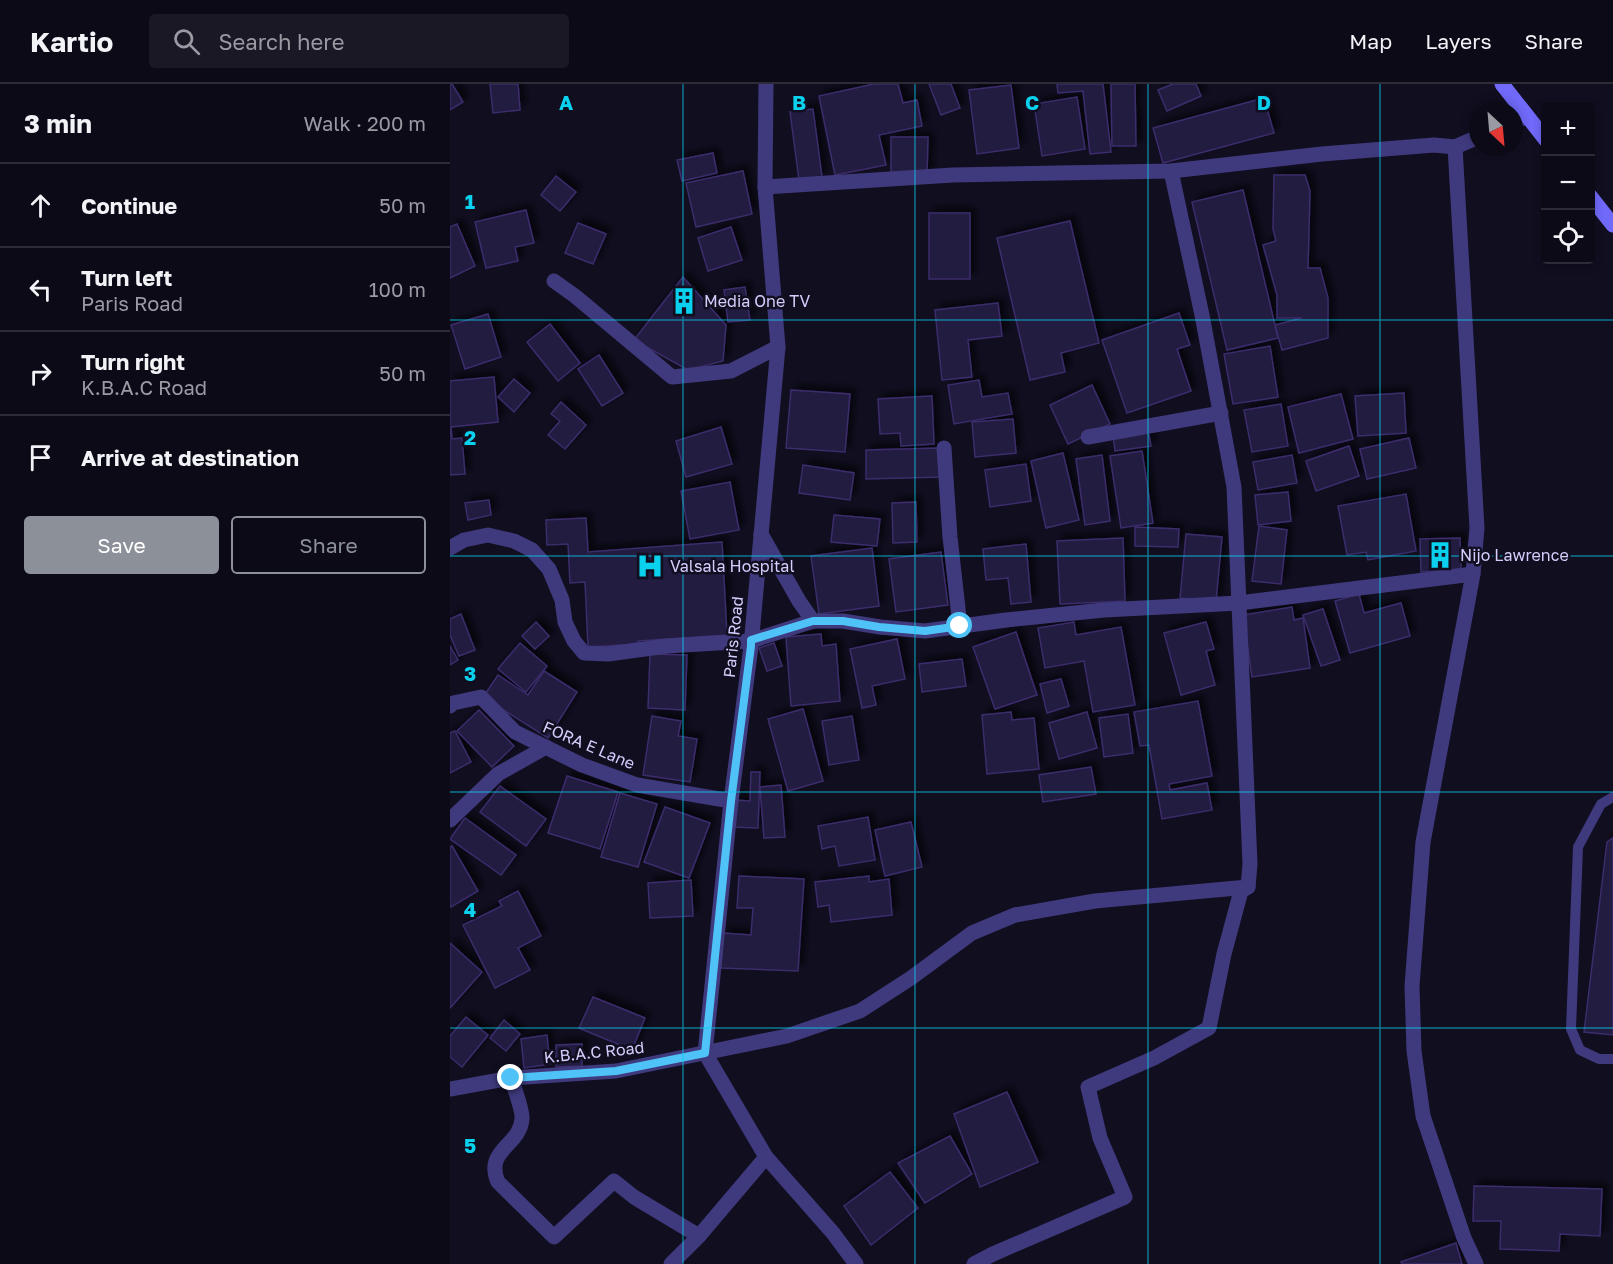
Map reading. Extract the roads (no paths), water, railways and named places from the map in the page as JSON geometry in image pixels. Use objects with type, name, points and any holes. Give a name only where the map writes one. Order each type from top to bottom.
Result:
[{"type":"street","name":"Paris Road","points":[[705,1053],[731,801],[751,646],[778,347],[765,187],[766,84]]},
{"type":"street","points":[[1502,84],[1511,102]]},
{"type":"street","points":[[1523,122],[1541,137]]},
{"type":"street","points":[[765,187],[953,175],[1171,171],[1322,154],[1434,145],[1455,147],[1469,141]]},
{"type":"street","points":[[1455,147],[1477,528],[1473,574],[1423,842],[1412,986],[1414,1051],[1423,1116],[1464,1238],[1476,1264]]},
{"type":"street","points":[[974,1264],[1125,1197],[1100,1138],[1088,1087],[1154,1058],[1209,1028],[1224,954],[1241,891],[1248,887],[1250,864],[1234,487],[1202,315],[1171,171]]},
{"type":"street","points":[[1595,202],[1613,225]]},
{"type":"street","points":[[554,281],[672,377],[730,371],[778,347]]},
{"type":"street","points":[[1088,437],[1221,413]]},
{"type":"street","points":[[944,448],[950,537],[960,626]]},
{"type":"street","points":[[761,534],[799,602],[813,621]]},
{"type":"street","points":[[450,548],[464,540],[488,535],[514,541],[532,550],[549,569],[562,600],[565,622],[574,641],[584,653],[608,654],[667,646],[751,640],[813,621],[843,621],[925,631],[1104,610],[1239,603],[1473,574]]},
{"type":"street","name":"FORA E Lane","points":[[450,706],[453,703],[480,697],[515,732],[582,765],[637,785],[731,801]]},
{"type":"street","points":[[450,820],[498,774],[546,747]]},
{"type":"street","name":"K.B.A.C Road","points":[[450,1089],[511,1078],[616,1071],[787,1036],[860,1011],[911,978],[972,933],[1015,915],[1095,901],[1248,887]]},
{"type":"street","points":[[705,1053],[766,1157],[833,1233],[856,1264]]},
{"type":"street","points":[[511,1078],[523,1119],[517,1134],[501,1151],[495,1162],[494,1173],[498,1182],[554,1237],[614,1181],[634,1197],[699,1236]]},
{"type":"street","points":[[671,1264],[699,1236],[766,1157]]},
{"type":"lane","points":[[1613,797],[1601,804],[1578,847],[1570,1029],[1580,1050],[1599,1059],[1613,1059]]},
{"type":"place","name":"Media One TV","points":[[684,301]]},
{"type":"place","name":"Nijo Lawrence","points":[[1440,555]]},
{"type":"place","name":"Valsala Hospital","points":[[650,566]]}]
